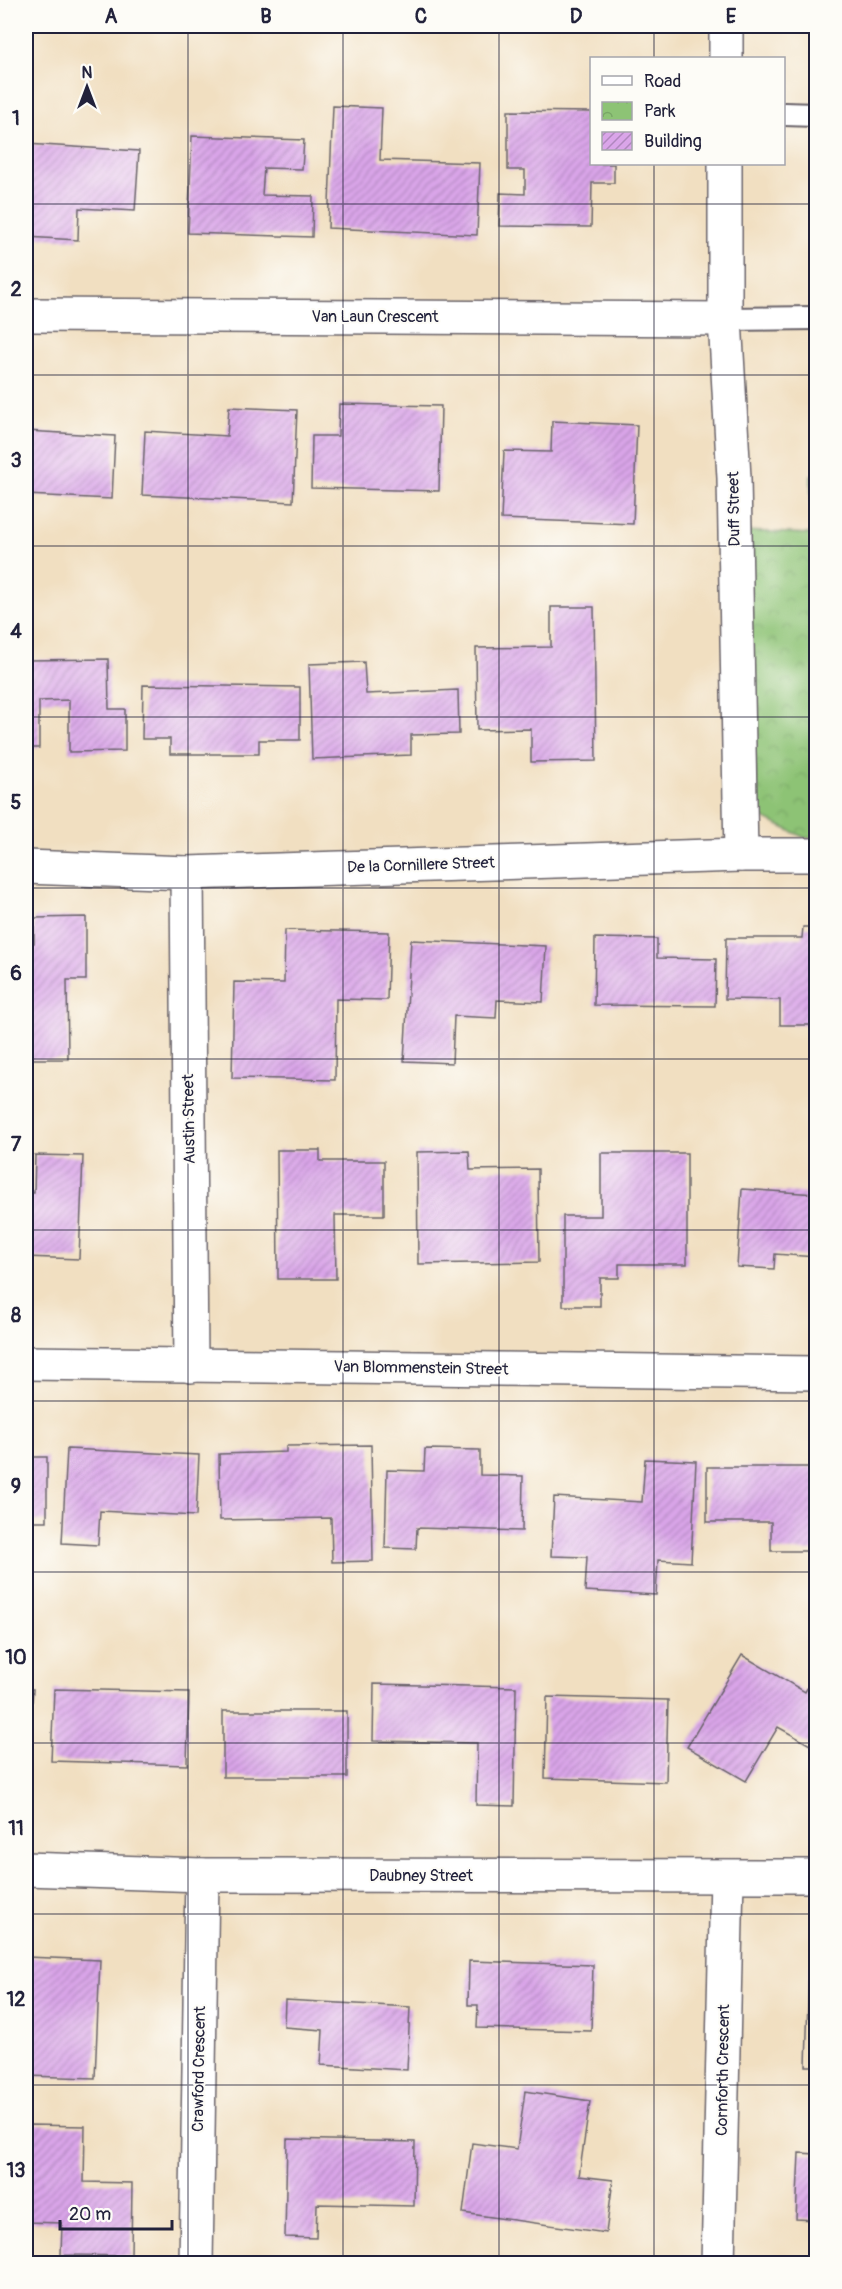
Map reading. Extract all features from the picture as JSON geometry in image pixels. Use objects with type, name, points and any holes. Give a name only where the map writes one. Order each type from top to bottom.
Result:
[{"type":"street","points":[[726,26],[726,57]]},
{"type":"street","name":"Duff Street","points":[[725,165],[725,319],[734,478],[741,855]]},
{"type":"street","name":"Van Laun Crescent","points":[[26,315],[725,319]]},
{"type":"street","name":"De la Cornillere Street","points":[[26,867],[187,873],[741,855],[816,855]]},
{"type":"street","name":"Austin Street","points":[[187,873],[191,1366]]},
{"type":"street","name":"Van Blommenstein Street","points":[[26,1363],[816,1373]]},
{"type":"street","name":"Daubney Street","points":[[26,1869],[202,1875],[816,1876]]},
{"type":"street","name":"Crawford Crescent","points":[[196,2264],[202,1875]]},
{"type":"street","name":"Cornforth Crescent","points":[[718,2264],[727,1877]]},
{"type":"lane","points":[[785,114],[816,115]]},
{"type":"lane","points":[[725,319],[816,318]]},
{"type":"green space","points":[[811,476],[816,476],[816,838],[805,838],[757,815],[743,531],[812,534]]},
{"type":"building","points":[[333,106],[382,108],[380,160],[480,163],[477,235],[328,228]]},
{"type":"building","points":[[508,111],[590,112],[590,165],[614,165],[614,183],[592,183],[591,227],[499,226],[500,193],[525,194],[525,170],[508,170]]},
{"type":"building","points":[[192,136],[304,140],[302,169],[264,168],[262,195],[313,196],[312,237],[188,233]]},
{"type":"building","points":[[26,144],[139,151],[135,211],[79,208],[78,240],[26,237]]},
{"type":"building","points":[[339,404],[441,406],[439,491],[311,488],[312,436],[338,436]]},
{"type":"building","points":[[229,407],[297,410],[293,502],[142,495],[145,431],[227,436]]},
{"type":"building","points":[[552,421],[637,425],[633,524],[501,519],[504,451],[551,452]]},
{"type":"building","points":[[26,431],[115,436],[112,499],[26,495]]},
{"type":"building","points":[[551,607],[594,607],[596,761],[531,762],[531,729],[477,730],[476,648],[551,647]]},
{"type":"building","points":[[108,659],[109,709],[125,709],[125,751],[69,752],[69,700],[39,701],[39,748],[26,748],[26,660]]},
{"type":"building","points":[[364,662],[366,694],[458,690],[459,734],[411,735],[411,755],[312,759],[309,664]]},
{"type":"building","points":[[143,685],[300,687],[300,740],[259,740],[259,754],[170,754],[170,739],[142,739]]},
{"type":"building","points":[[86,917],[86,980],[67,980],[68,1059],[26,1059],[26,943],[34,943],[34,918]]},
{"type":"building","points":[[803,927],[816,927],[816,1025],[780,1025],[780,1000],[725,999],[726,938],[802,938]]},
{"type":"building","points":[[285,930],[389,932],[387,1000],[336,999],[335,1080],[232,1078],[234,982],[284,983]]},
{"type":"building","points":[[595,938],[657,939],[657,958],[716,959],[715,1006],[594,1005]]},
{"type":"building","points":[[411,940],[546,946],[543,1002],[497,1000],[496,1018],[454,1016],[452,1063],[404,1061]]},
{"type":"building","points":[[277,1150],[320,1150],[320,1161],[384,1161],[384,1215],[335,1215],[336,1279],[278,1279]]},
{"type":"building","points":[[469,1151],[470,1170],[538,1169],[539,1262],[418,1264],[417,1152]]},
{"type":"building","points":[[601,1153],[687,1153],[687,1264],[619,1264],[619,1278],[600,1278],[600,1306],[563,1306],[563,1216],[601,1216]]},
{"type":"building","points":[[35,1155],[83,1156],[79,1259],[26,1257],[26,1193],[34,1193]]},
{"type":"building","points":[[742,1189],[816,1194],[816,1257],[775,1254],[774,1269],[737,1267]]},
{"type":"building","points":[[371,1445],[373,1561],[332,1562],[331,1518],[220,1520],[219,1454],[286,1452],[286,1446]]},
{"type":"building","points":[[67,1449],[199,1455],[196,1516],[100,1511],[98,1545],[62,1543]]},
{"type":"building","points":[[425,1449],[480,1450],[480,1475],[523,1476],[522,1531],[417,1528],[416,1549],[385,1548],[387,1470],[424,1471]]},
{"type":"building","points":[[26,1457],[47,1457],[47,1521],[26,1521]]},
{"type":"building","points":[[645,1459],[696,1461],[691,1562],[658,1560],[656,1595],[585,1591],[587,1557],[551,1556],[554,1497],[642,1502]]},
{"type":"building","points":[[707,1467],[816,1467],[816,1551],[771,1551],[771,1522],[707,1522]]},
{"type":"building","points":[[742,1655],[805,1692],[816,1673],[816,1734],[810,1745],[778,1727],[746,1781],[687,1747]]},
{"type":"building","points":[[374,1684],[516,1687],[514,1806],[476,1805],[477,1743],[373,1741]]},
{"type":"building","points":[[26,1689],[33,1689],[29,1750],[26,1750]]},
{"type":"building","points":[[54,1689],[189,1692],[187,1765],[51,1761]]},
{"type":"building","points":[[547,1697],[668,1700],[666,1782],[545,1778]]},
{"type":"building","points":[[223,1711],[347,1711],[347,1777],[223,1777]]},
{"type":"building","points":[[26,1957],[100,1960],[95,2078],[26,2076],[28,2014],[26,2014]]},
{"type":"building","points":[[469,1961],[593,1965],[591,2031],[477,2028],[478,2005],[468,2005]]},
{"type":"building","points":[[809,1966],[816,1966],[816,2066],[806,2066]]},
{"type":"building","points":[[285,2000],[410,2007],[407,2070],[321,2065],[323,2030],[284,2027]]},
{"type":"building","points":[[525,2091],[590,2101],[579,2176],[613,2180],[606,2233],[463,2213],[472,2143],[517,2149]]},
{"type":"building","points":[[29,2125],[85,2126],[84,2182],[132,2183],[131,2256],[61,2255],[62,2223],[26,2222],[26,2141],[29,2141]]},
{"type":"building","points":[[287,2139],[415,2142],[414,2206],[317,2204],[316,2238],[285,2237]]},
{"type":"building","points":[[799,2153],[816,2154],[816,2220],[796,2219]]}]
